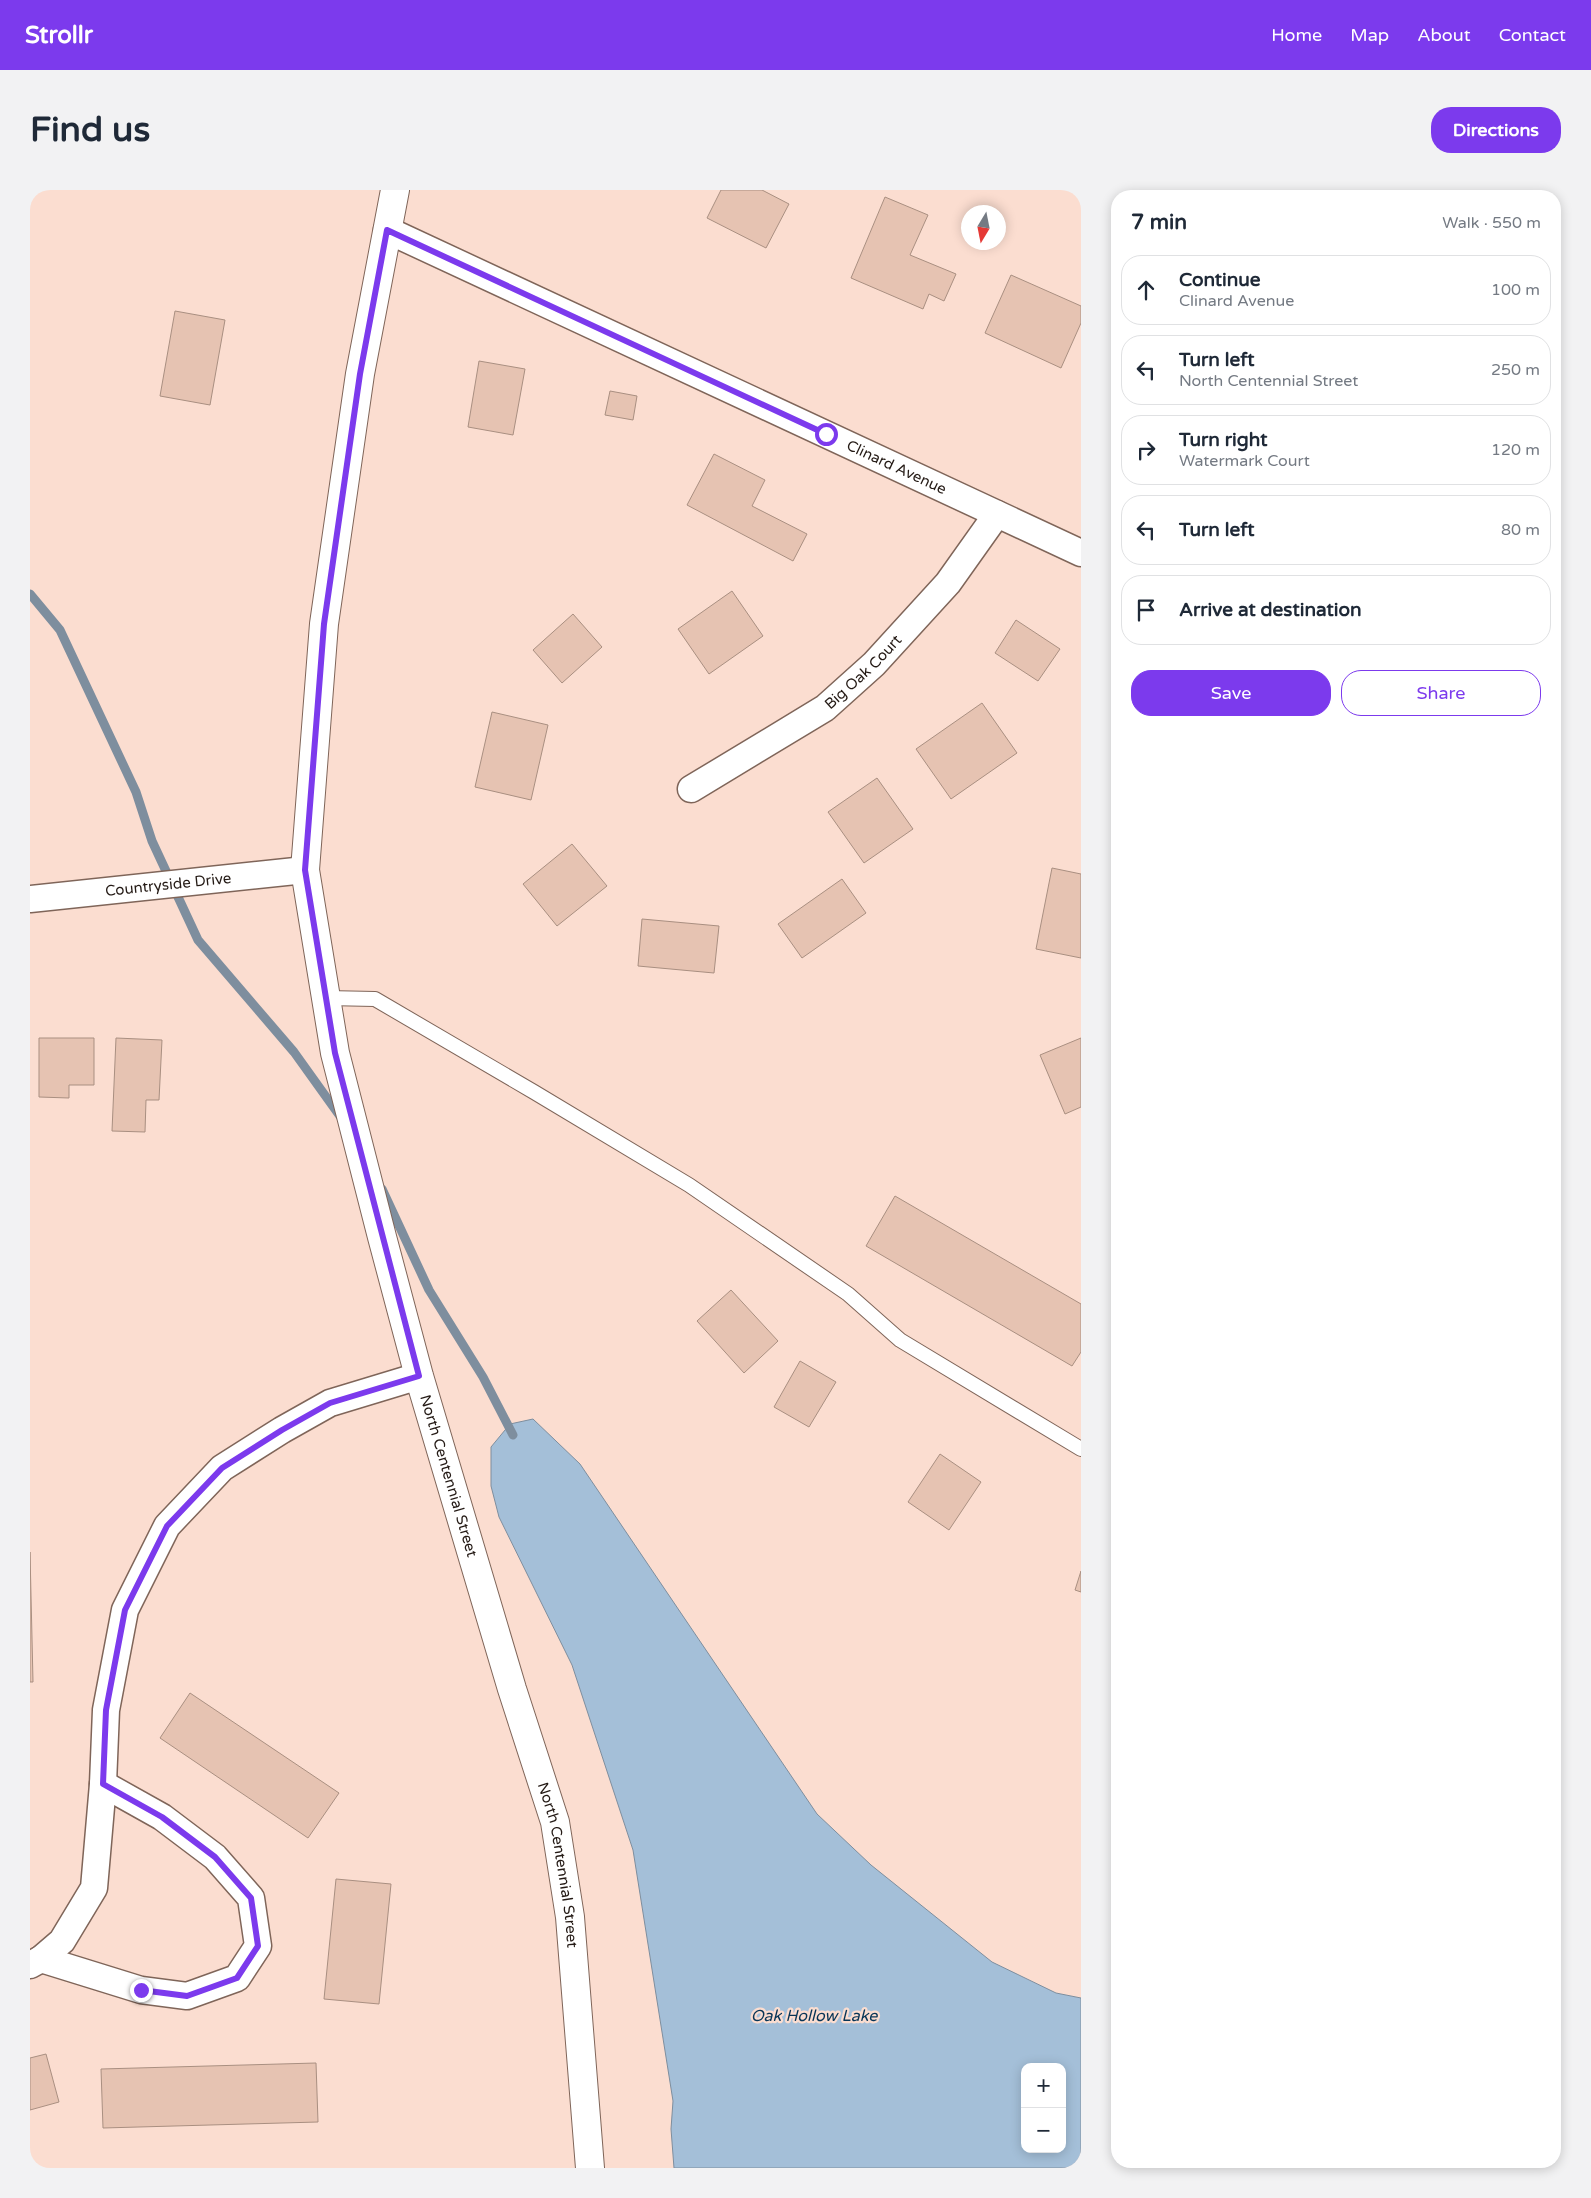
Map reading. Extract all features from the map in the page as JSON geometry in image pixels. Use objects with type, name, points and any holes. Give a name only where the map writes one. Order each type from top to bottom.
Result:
[{"type":"street","name":"North Centennial Street","points":[[395,190],[360,374],[324,624],[305,870],[335,1053],[419,1376],[512,1689],[555,1822],[570,1917],[590,2168]]},
{"type":"street","name":"Clinard Avenue","points":[[387,230],[1081,553]]},
{"type":"street","name":"Big Oak Court","points":[[691,789],[825,708],[874,664],[948,583],[997,514]]},
{"type":"street","name":"Countryside Drive","points":[[30,899],[305,870]]},
{"type":"street","points":[[35,1962],[62,1941],[94,1888],[103,1784],[106,1710],[125,1610],[167,1526],[222,1468],[282,1430],[330,1403],[419,1376]]},
{"type":"street","points":[[35,1962],[141,1990],[187,1996],[237,1978],[258,1946],[251,1898],[215,1857],[162,1817],[103,1784]]},
{"type":"lane","points":[[326,998],[375,999],[534,1092],[689,1185],[848,1294],[900,1340],[1081,1449]]},
{"type":"water","name":"Oak Hollow Lake","points":[[533,1419],[580,1464],[817,1814],[871,1865],[992,1962],[1056,1993],[1081,1998],[1081,2168],[674,2168],[671,2129],[673,2101],[633,1850],[572,1665],[499,1517],[491,1486],[491,1447],[510,1424]]},
{"type":"building","points":[[721,190],[762,190],[789,204],[766,248],[707,218]]},
{"type":"building","points":[[885,197],[928,215],[910,255],[956,274],[944,301],[929,294],[923,309],[851,278]]},
{"type":"building","points":[[1011,275],[1081,306],[1081,323],[1061,368],[985,333]]},
{"type":"building","points":[[175,311],[225,320],[210,405],[160,396]]},
{"type":"building","points":[[479,361],[525,369],[513,435],[468,427]]},
{"type":"building","points":[[610,391],[637,396],[633,420],[605,415]]},
{"type":"building","points":[[714,454],[765,480],[752,506],[807,534],[793,561],[687,505]]},
{"type":"building","points":[[732,591],[763,636],[709,674],[678,629]]},
{"type":"building","points":[[573,614],[602,647],[562,683],[533,650]]},
{"type":"building","points":[[1016,620],[1060,649],[1038,681],[995,653]]},
{"type":"building","points":[[982,703],[1017,753],[951,799],[916,749]]},
{"type":"building","points":[[492,712],[548,725],[531,800],[475,787]]},
{"type":"building","points":[[877,778],[913,829],[864,863],[828,812]]},
{"type":"building","points":[[572,844],[607,886],[557,926],[523,884]]},
{"type":"building","points":[[1052,868],[1081,874],[1081,958],[1036,949]]},
{"type":"building","points":[[842,879],[866,913],[802,958],[778,924]]},
{"type":"building","points":[[642,919],[719,926],[714,973],[638,966]]},
{"type":"building","points":[[39,1038],[94,1038],[94,1085],[69,1085],[69,1098],[39,1097]]},
{"type":"building","points":[[116,1038],[162,1040],[159,1100],[146,1100],[145,1132],[112,1131]]},
{"type":"building","points":[[1081,1038],[1081,1107],[1065,1114],[1040,1055]]},
{"type":"building","points":[[895,1196],[1081,1304],[1081,1352],[1072,1366],[866,1246]]},
{"type":"building","points":[[731,1290],[778,1341],[744,1373],[697,1321]]},
{"type":"building","points":[[800,1361],[836,1382],[809,1427],[774,1407]]},
{"type":"building","points":[[940,1454],[981,1482],[949,1530],[908,1502]]},
{"type":"building","points":[[30,1552],[33,1682],[30,1682]]},
{"type":"building","points":[[1081,1571],[1081,1592],[1075,1590]]},
{"type":"building","points":[[190,1693],[339,1793],[308,1838],[160,1738]]},
{"type":"building","points":[[336,1879],[391,1884],[379,2004],[324,1999]]},
{"type":"building","points":[[46,2054],[59,2102],[30,2110],[30,2058]]},
{"type":"building","points":[[316,2063],[318,2122],[103,2128],[101,2069]]},
{"type":"waterway","points":[[30,594],[60,630],[136,792],[152,841],[198,940],[294,1052],[342,1119]]},
{"type":"waterway","points":[[382,1189],[429,1290],[483,1377],[513,1435]]},
{"type":"route","points":[[141,1990],[187,1996],[237,1978],[258,1946],[251,1898],[215,1857],[162,1817],[103,1784],[106,1710],[125,1610],[167,1526],[222,1468],[282,1430],[330,1403],[419,1376],[335,1053],[305,870],[324,624],[360,374],[387,230],[826,434]]}]
